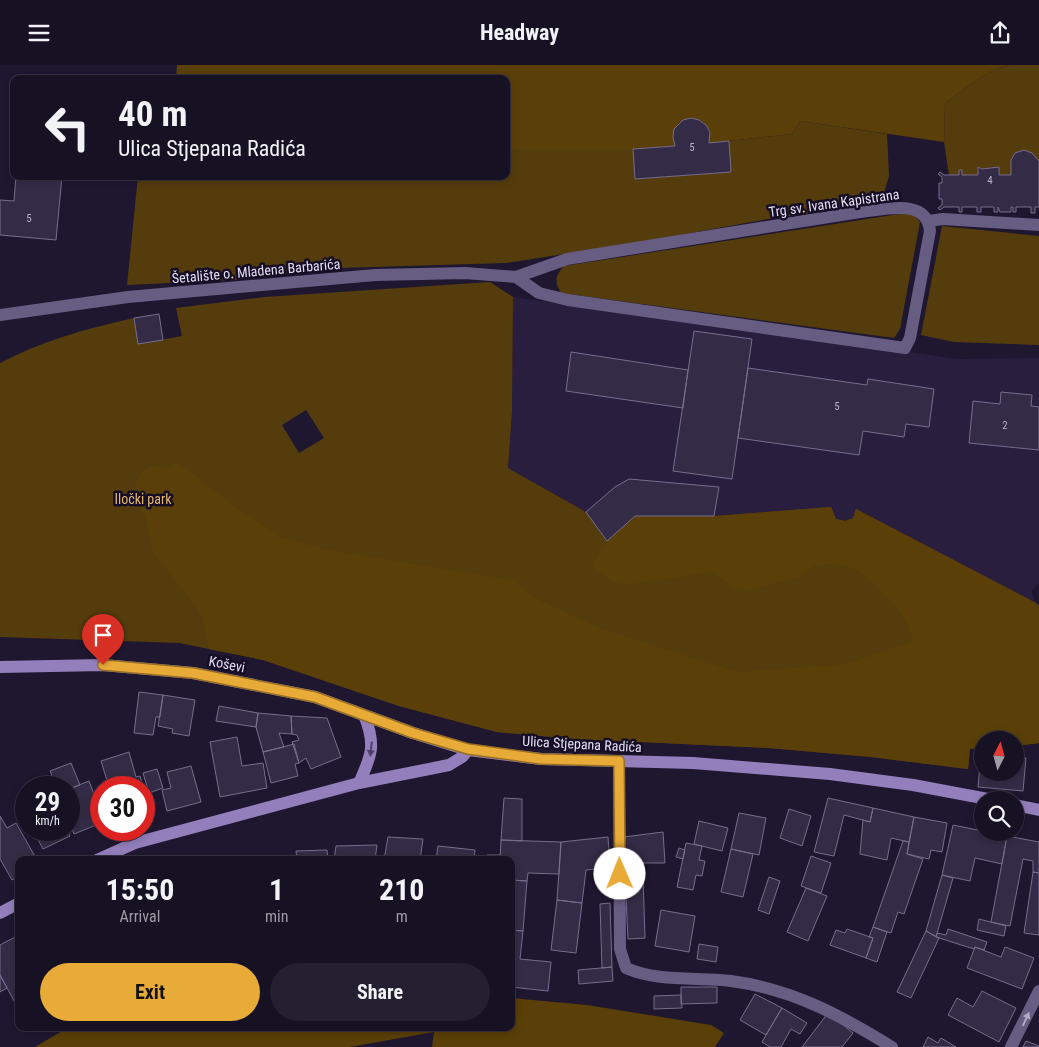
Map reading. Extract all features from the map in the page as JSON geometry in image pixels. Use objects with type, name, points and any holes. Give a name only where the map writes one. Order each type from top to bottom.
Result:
[{"type":"main road","name":"Koševi","points":[[0,667],[103,665],[193,673],[315,697],[468,749]]},
{"type":"main road","points":[[359,783],[369,762],[373,746],[364,715]]},
{"type":"main road","points":[[106,856],[135,843],[359,783],[448,765],[462,757],[468,749]]},
{"type":"main road","name":"Ulica Stjepana Radića","points":[[468,749],[541,759],[693,763],[830,774],[912,785],[974,796]]},
{"type":"main road","points":[[1024,807],[1039,810]]},
{"type":"main road","points":[[0,913],[15,905]]},
{"type":"street","name":"Trg sv. Ivana Kapistrana","points":[[516,277],[567,259],[860,213],[906,208],[924,213],[930,221]]},
{"type":"street","points":[[516,277],[539,293],[568,300],[904,348],[910,338],[930,231],[930,221],[943,219],[1039,225]]},
{"type":"street","name":"Šetalište o. Mladena Barbarića","points":[[0,315],[128,297],[375,275],[465,273],[516,277]]},
{"type":"street","points":[[619,761],[620,949],[626,968],[640,975],[732,981],[794,995],[828,1009],[892,1047]]},
{"type":"street","points":[[1010,1047],[1039,991]]},
{"type":"shaded area","points":[[513,297],[958,359],[1039,358],[1039,583],[1031,591],[1036,603],[856,509],[853,518],[845,521],[836,519],[831,508],[714,516],[635,516],[607,541],[586,512],[508,468],[512,412]]},
{"type":"green space","points":[[177,65],[1009,65],[992,71],[945,103],[944,142],[800,121],[792,134],[709,143],[710,133],[706,125],[700,120],[692,119],[684,120],[677,125],[674,134],[675,146],[634,149],[510,149],[510,75],[176,75]]},
{"type":"green space","points":[[1009,65],[1039,65],[1039,161],[1025,151],[1015,153],[1011,160],[1011,175],[999,175],[999,167],[982,169],[978,167],[978,175],[962,175],[962,170],[959,170],[959,175],[949,175],[944,142],[945,103],[992,71]]},
{"type":"green space","points":[[800,121],[887,134],[889,176],[881,203],[768,219],[635,243],[506,263],[338,268],[233,280],[127,285],[138,180],[510,180],[510,149],[633,149],[635,179],[730,172],[729,141],[792,134]]},
{"type":"green space","points":[[906,213],[915,216],[920,222],[900,329],[894,338],[561,293],[556,282],[557,276],[564,266]]},
{"type":"green space","points":[[942,226],[1039,236],[1039,345],[954,342],[921,335]]},
{"type":"green space","name":"Iločki park","points":[[490,282],[513,297],[512,412],[508,468],[586,512],[607,541],[635,516],[714,516],[831,507],[836,519],[845,521],[853,518],[856,509],[1039,606],[1039,743],[1024,745],[1024,731],[974,731],[974,749],[970,749],[968,769],[871,757],[769,748],[575,739],[497,732],[399,706],[263,660],[179,643],[0,637],[0,363],[32,348],[66,336],[134,318],[139,344],[182,336],[176,308],[265,297]],"holes":[[[306,410],[324,438],[299,453],[282,425]]]},
{"type":"green space","points":[[176,461],[233,505],[283,538],[329,550],[513,580],[538,600],[603,629],[737,672],[846,664],[913,641],[908,625],[896,607],[872,582],[853,568],[831,564],[815,566],[799,577],[749,590],[732,588],[713,572],[626,585],[612,581],[591,566],[607,541],[635,516],[714,516],[831,507],[836,519],[845,521],[853,518],[856,509],[1039,606],[1039,743],[1024,745],[1024,731],[974,731],[974,749],[970,749],[968,769],[871,757],[769,748],[575,739],[497,732],[399,706],[263,660],[209,649],[203,620],[194,604],[153,552],[146,519],[136,502],[133,490],[142,471],[155,465],[166,469]]},
{"type":"green space","points":[[515,998],[587,1005],[711,1025],[724,1033],[715,1047],[432,1047],[434,1032],[350,1047],[35,1047],[62,1031],[515,1031]]},
{"type":"building","points":[[691,118],[699,120],[706,125],[710,132],[709,143],[729,141],[731,172],[635,179],[633,149],[675,146],[674,129],[683,120]]},
{"type":"building","points":[[1024,150],[1032,153],[1039,161],[1039,207],[1035,207],[1035,213],[1031,213],[1031,207],[1016,207],[1016,212],[1013,212],[1013,207],[1011,207],[1011,212],[1000,212],[998,207],[998,212],[994,212],[994,207],[981,207],[981,212],[977,212],[977,207],[962,207],[962,212],[959,212],[959,207],[944,207],[940,210],[938,208],[942,205],[942,199],[939,199],[939,183],[942,183],[942,177],[938,174],[940,172],[944,175],[959,175],[959,170],[962,170],[962,175],[978,175],[978,167],[982,169],[999,167],[999,175],[1011,175],[1011,160],[1015,153]]},
{"type":"building","points":[[16,180],[62,180],[56,240],[0,235],[0,200],[14,201]]},
{"type":"building","points":[[159,314],[163,340],[138,344],[134,318]]},
{"type":"building","points":[[694,331],[752,339],[732,479],[673,471]]},
{"type":"building","points":[[571,352],[688,370],[683,408],[566,391]]},
{"type":"building","points":[[748,368],[867,385],[868,379],[934,389],[929,427],[906,424],[904,437],[863,431],[859,455],[738,438]]},
{"type":"building","points":[[1001,392],[1032,395],[1031,406],[1039,407],[1039,450],[969,443],[973,401],[1000,404]]},
{"type":"building","points":[[629,479],[719,487],[714,516],[635,516],[607,541],[586,512],[615,487]]},
{"type":"building","points":[[139,692],[163,695],[160,717],[156,717],[153,735],[134,733]]},
{"type":"building","points":[[163,695],[195,700],[189,736],[172,733],[173,729],[158,726]]},
{"type":"building","points":[[219,706],[258,713],[256,727],[216,721]]},
{"type":"building","points":[[258,713],[291,716],[292,734],[279,733],[284,747],[263,752],[256,727]]},
{"type":"building","points":[[291,716],[327,718],[341,757],[311,769],[306,758],[299,763],[292,742],[299,740],[297,735],[292,734]]},
{"type":"building","points":[[237,737],[242,766],[263,763],[267,788],[220,797],[210,742]]},
{"type":"building","points":[[294,744],[299,763],[295,764],[298,776],[271,783],[263,752]]},
{"type":"building","points":[[129,752],[136,776],[106,776],[101,761]]},
{"type":"building","points":[[1024,758],[1026,758],[1024,780]]},
{"type":"building","points":[[71,763],[76,776],[52,776],[50,771]]},
{"type":"building","points":[[191,766],[201,802],[167,811],[162,790],[171,788],[167,772]]},
{"type":"building","points":[[157,769],[163,788],[155,791],[155,776],[144,776],[143,773]]},
{"type":"building","points":[[89,781],[90,784],[90,827],[80,832],[80,785]]},
{"type":"building","points":[[979,781],[1024,781],[1023,791],[978,787]]},
{"type":"building","points":[[504,798],[522,799],[522,841],[501,840]]},
{"type":"building","points":[[828,798],[873,808],[870,822],[844,815],[834,856],[814,852]]},
{"type":"building","points":[[873,808],[914,817],[909,842],[891,838],[887,860],[860,854],[863,820],[870,822]]},
{"type":"building","points":[[789,809],[811,816],[802,846],[780,838]]},
{"type":"building","points":[[739,813],[766,818],[759,855],[731,849]]},
{"type":"building","points":[[0,816],[7,828],[15,824],[15,841],[26,841],[35,856],[15,856],[15,878],[12,880],[0,859]]},
{"type":"building","points":[[914,817],[947,823],[942,852],[931,850],[929,859],[907,854]]},
{"type":"building","points":[[699,821],[728,828],[722,851],[694,844]]},
{"type":"building","points":[[953,825],[974,829],[974,841],[1006,841],[1002,864],[975,858],[970,881],[942,875]]},
{"type":"building","points":[[663,832],[665,863],[643,863],[643,876],[625,877],[624,837]]},
{"type":"building","points":[[388,837],[423,839],[421,856],[385,856]]},
{"type":"building","points":[[608,837],[610,868],[586,870],[582,903],[557,900],[561,842]]},
{"type":"building","points":[[1024,839],[1039,842],[1039,873],[1033,872],[1033,861],[1023,859],[1010,926],[991,922],[1006,841],[1024,841]]},
{"type":"building","points":[[501,840],[561,842],[559,874],[528,873],[527,881],[515,880],[515,856],[500,856]]},
{"type":"building","points":[[39,841],[60,841],[43,849]]},
{"type":"building","points":[[903,841],[909,842],[907,854],[923,859],[904,914],[898,912],[891,933],[873,927]]},
{"type":"building","points":[[686,843],[702,846],[699,860],[705,861],[702,876],[696,875],[693,890],[677,887]]},
{"type":"building","points":[[377,845],[376,856],[335,856],[336,846]]},
{"type":"building","points":[[438,846],[475,850],[474,856],[437,856]]},
{"type":"building","points":[[679,848],[685,850],[683,859],[676,857]]},
{"type":"building","points":[[731,849],[753,854],[743,897],[721,892]]},
{"type":"building","points":[[327,850],[328,856],[297,856],[296,851]]},
{"type":"building","points":[[811,856],[831,863],[821,893],[801,886]]},
{"type":"building","points":[[1033,872],[1039,873],[1039,935],[1024,933]]},
{"type":"building","points":[[942,875],[953,878],[936,937],[926,931]]},
{"type":"building","points":[[643,876],[645,938],[628,939],[625,877]]},
{"type":"building","points":[[769,877],[780,881],[769,914],[758,910]]},
{"type":"building","points":[[515,880],[527,881],[523,931],[515,930]]},
{"type":"building","points":[[806,888],[827,896],[808,941],[787,932]]},
{"type":"building","points":[[557,900],[582,903],[576,953],[551,950]]},
{"type":"building","points":[[610,903],[612,967],[602,968],[600,904]]},
{"type":"building","points":[[661,910],[695,916],[689,952],[655,946]]},
{"type":"building","points":[[979,919],[1006,926],[1004,936],[977,930]]},
{"type":"building","points":[[873,927],[887,932],[877,962],[866,958],[873,938],[869,937]]},
{"type":"building","points":[[847,929],[873,938],[866,958],[830,945],[836,930],[845,933]]},
{"type":"building","points":[[948,929],[987,942],[984,950],[975,947],[974,949],[936,937],[937,933],[946,935]]},
{"type":"building","points":[[515,930],[523,931],[520,959],[551,962],[548,991],[515,987]]},
{"type":"building","points":[[926,931],[939,938],[911,998],[897,992]]},
{"type":"building","points":[[15,937],[15,1003],[0,975],[0,945]]},
{"type":"building","points":[[699,944],[718,947],[716,962],[697,959]]},
{"type":"building","points":[[975,947],[1001,957],[1005,947],[1034,958],[1022,989],[967,968]]},
{"type":"building","points":[[612,967],[613,981],[579,984],[578,970]]},
{"type":"building","points":[[0,975],[7,988],[0,992]]},
{"type":"building","points":[[681,987],[717,987],[717,1003],[681,1004]]},
{"type":"building","points":[[982,991],[1016,1008],[999,1042],[948,1015],[957,998],[973,1007]]},
{"type":"building","points":[[755,994],[782,1008],[766,1035],[740,1020]]},
{"type":"building","points":[[681,995],[682,1008],[654,1009],[654,996]]},
{"type":"building","points":[[782,1008],[807,1023],[800,1034],[791,1029],[781,1047],[770,1047],[762,1042]]},
{"type":"building","points":[[828,1013],[853,1033],[842,1047],[802,1047]]},
{"type":"building","points":[[928,1037],[938,1043],[941,1038],[956,1047],[923,1047]]},
{"type":"building","points":[[1026,1041],[1039,1046],[1039,1047],[1023,1047]]},
{"type":"route","points":[[103,665],[193,673],[315,697],[413,733],[468,749],[541,759],[619,761],[620,874]]}]
